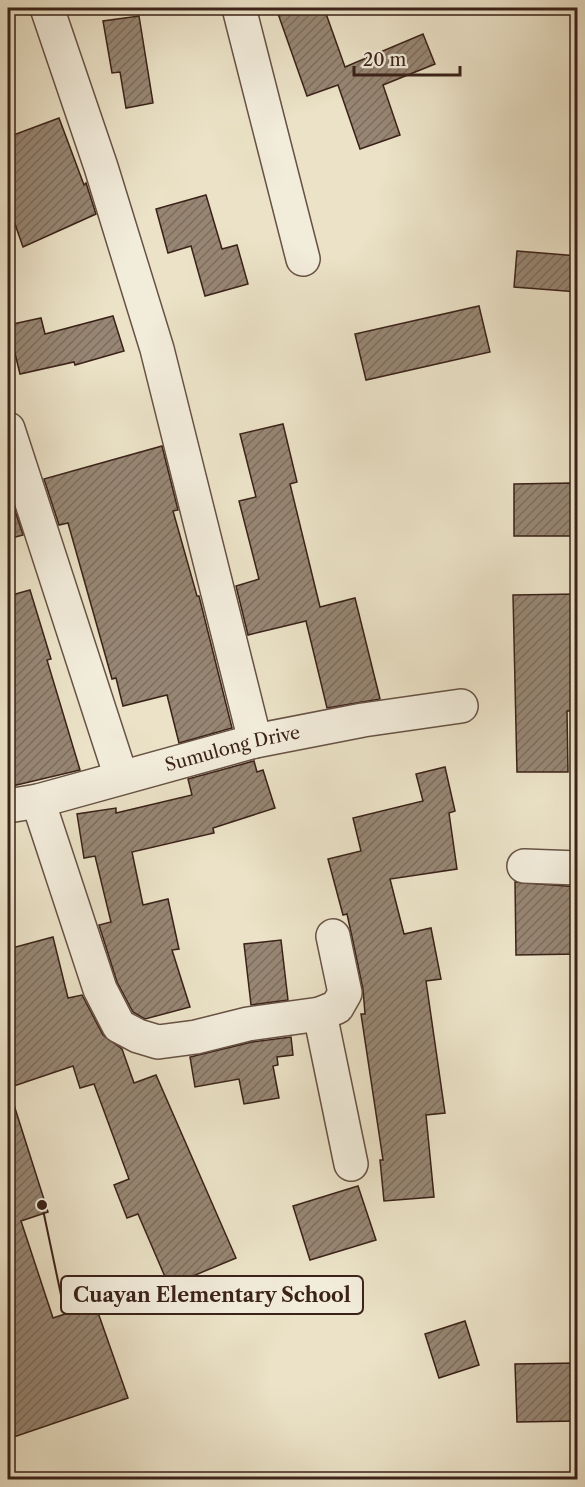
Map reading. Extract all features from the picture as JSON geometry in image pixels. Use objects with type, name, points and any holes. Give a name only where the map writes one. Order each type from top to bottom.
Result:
[{"type":"street","points":[[47,8],[157,349],[255,741]]},
{"type":"street","points":[[239,8],[303,259]]},
{"type":"street","points":[[8,429],[121,777]]},
{"type":"street","name":"Sumulong Drive","points":[[23,803],[255,741],[363,720],[461,706]]},
{"type":"street","points":[[23,803],[100,989],[119,1026],[138,1036],[158,1042],[196,1037],[248,1024],[320,1014],[337,1007],[345,993],[333,936]]},
{"type":"street","points":[[524,866],[578,868]]},
{"type":"street","points":[[320,1014],[351,1164]]},
{"type":"building","points":[[276,8],[324,8],[345,67],[423,34],[435,64],[383,85],[400,135],[360,149],[338,85],[307,96]]},
{"type":"building","points":[[139,16],[153,103],[126,108],[120,72],[112,73],[103,21]]},
{"type":"building","points":[[59,118],[84,185],[86,183],[96,214],[23,247],[8,204],[8,137]]},
{"type":"building","points":[[206,195],[222,249],[237,245],[248,284],[205,296],[191,246],[168,253],[156,209]]},
{"type":"building","points":[[517,251],[578,256],[578,292],[514,287]]},
{"type":"building","points":[[479,306],[490,352],[366,380],[355,334]]},
{"type":"building","points":[[113,316],[124,351],[75,365],[74,362],[20,374],[8,325],[41,318],[45,334]]},
{"type":"building","points":[[283,424],[297,482],[290,484],[320,607],[355,598],[380,699],[327,708],[306,621],[248,635],[236,586],[259,579],[239,501],[256,497],[240,434]]},
{"type":"building","points":[[162,446],[178,510],[173,511],[197,596],[199,596],[232,728],[179,743],[167,695],[123,706],[116,678],[112,679],[68,523],[59,525],[44,479]]},
{"type":"building","points":[[572,483],[572,536],[514,536],[514,484]]},
{"type":"building","points":[[8,489],[23,535],[8,539]]},
{"type":"building","points":[[30,590],[51,659],[47,660],[80,770],[8,787],[8,596]]},
{"type":"building","points":[[578,594],[578,711],[567,711],[568,772],[517,772],[513,595]]},
{"type":"building","points":[[254,761],[257,772],[263,770],[275,808],[213,828],[214,833],[132,852],[143,905],[168,899],[179,949],[172,950],[190,1007],[145,1019],[133,1012],[117,982],[99,925],[111,922],[95,856],[84,858],[77,814],[116,808],[116,813],[192,795],[188,779]]},
{"type":"building","points":[[445,767],[455,811],[449,813],[457,869],[390,879],[404,934],[431,928],[441,979],[426,981],[445,1113],[426,1115],[434,1197],[384,1201],[380,1160],[383,1160],[361,1014],[365,1014],[363,989],[347,914],[343,915],[328,859],[361,851],[353,818],[423,801],[416,774]]},
{"type":"building","points":[[515,882],[578,887],[578,954],[516,955]]},
{"type":"building","points":[[53,937],[68,998],[82,995],[103,1035],[122,1049],[134,1083],[156,1075],[236,1258],[169,1286],[138,1214],[127,1218],[114,1185],[129,1179],[94,1084],[80,1088],[73,1066],[8,1088],[8,949]]},
{"type":"building","points":[[281,940],[288,1000],[251,1005],[244,944]]},
{"type":"building","points":[[291,1037],[293,1055],[277,1057],[278,1065],[273,1066],[279,1098],[244,1104],[239,1079],[195,1087],[190,1057],[252,1042]]},
{"type":"building","points":[[14,1105],[48,1212],[21,1221],[53,1318],[95,1304],[128,1398],[8,1439],[8,1106]]},
{"type":"building","points":[[358,1186],[376,1240],[310,1260],[293,1206]]},
{"type":"building","points":[[465,1321],[479,1365],[439,1378],[425,1334]]},
{"type":"building","points":[[578,1363],[578,1421],[517,1422],[515,1364]]},
{"type":"place","name":"Cuayan Elementary School","points":[[42,1205]]}]
